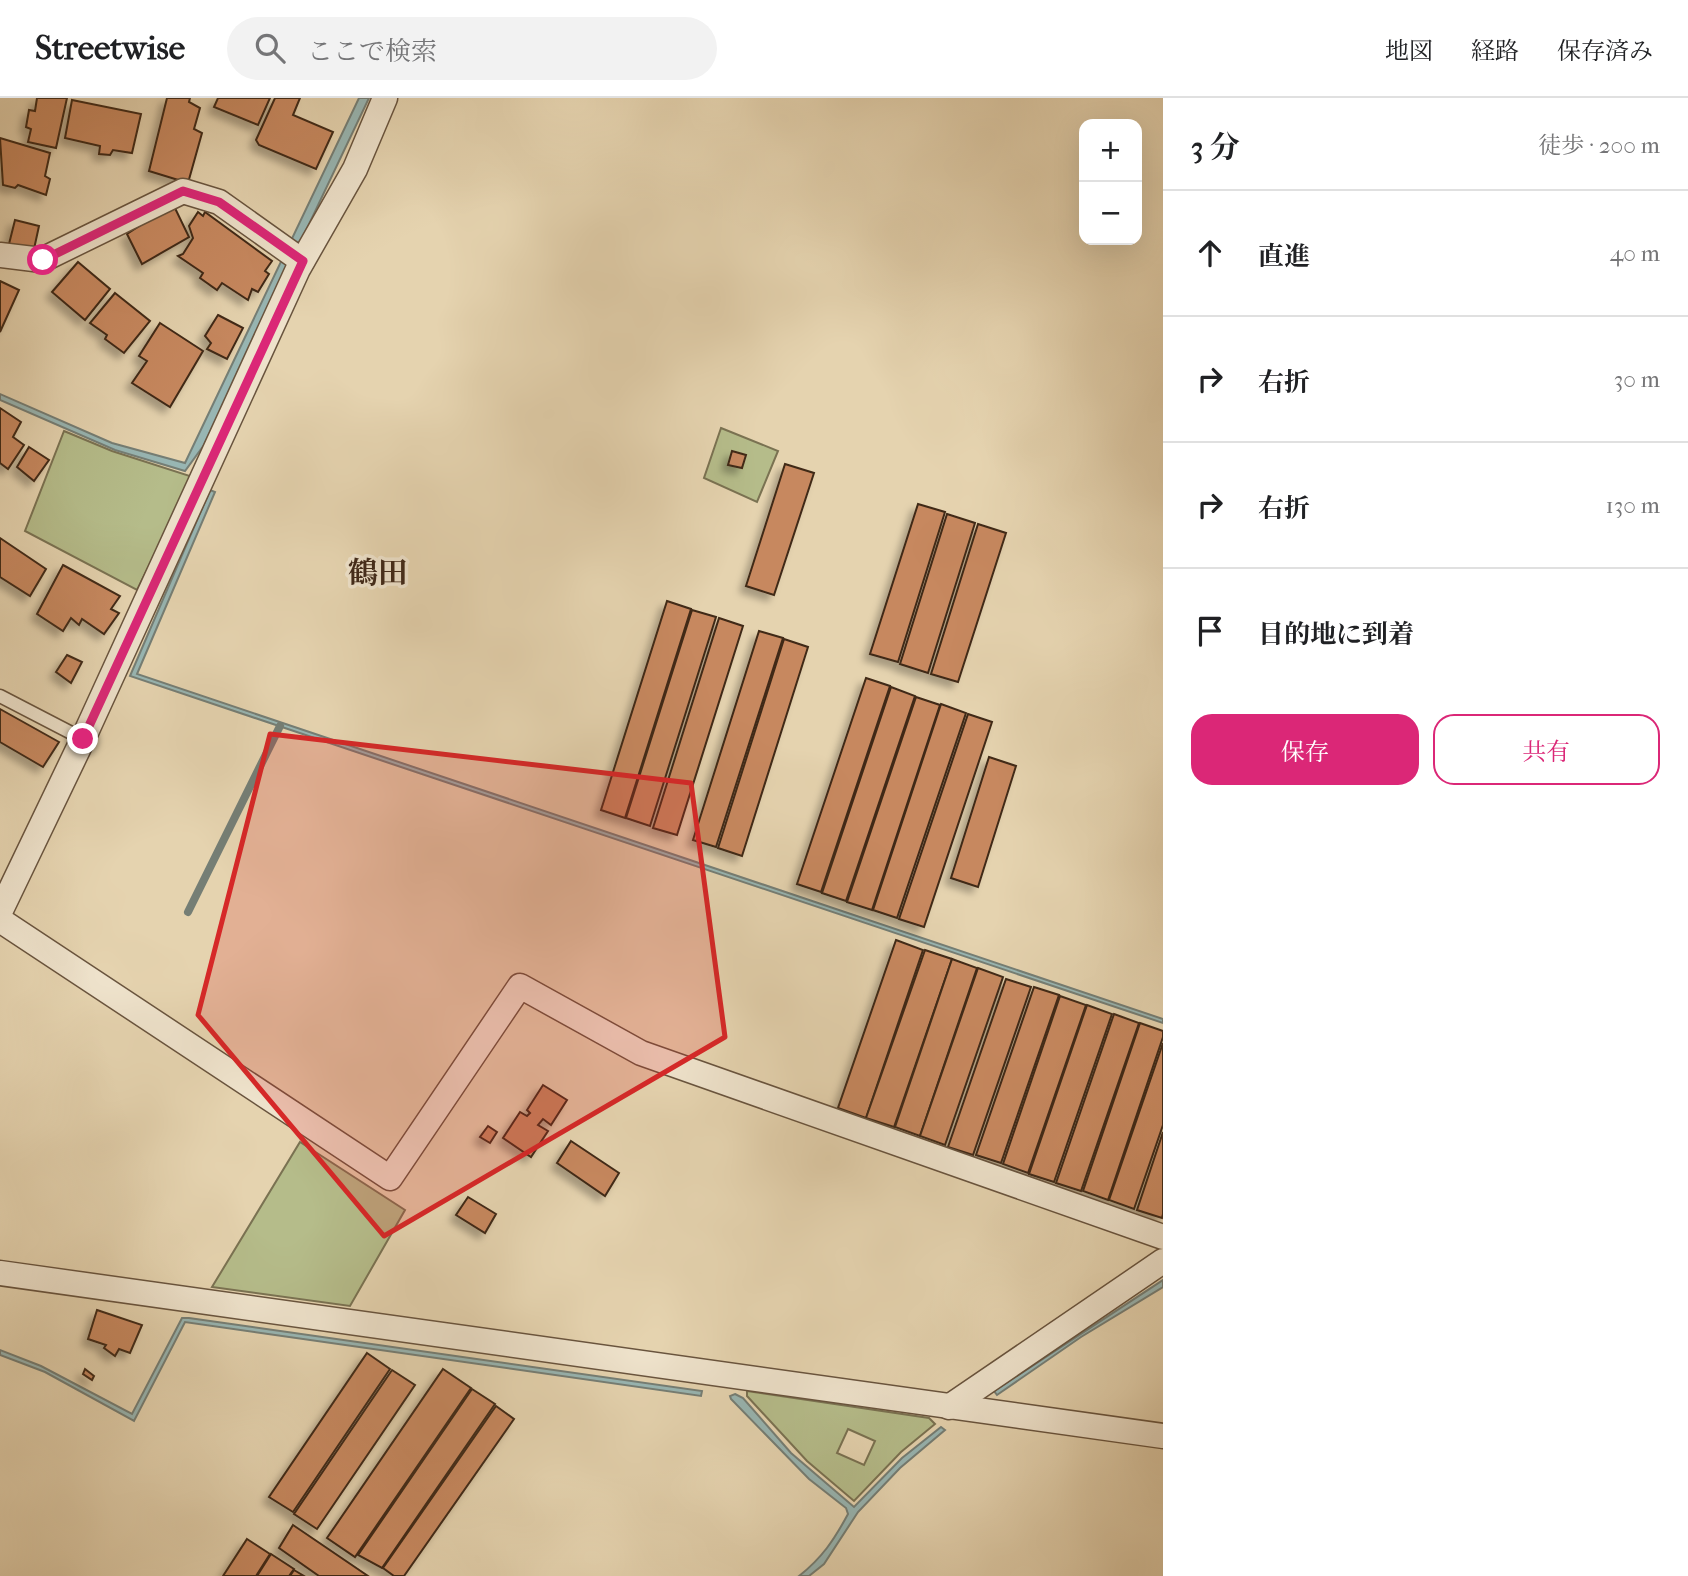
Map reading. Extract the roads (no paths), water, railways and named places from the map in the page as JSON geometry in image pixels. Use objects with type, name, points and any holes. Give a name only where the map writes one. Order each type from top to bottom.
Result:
[{"type":"street","points":[[3,900],[83,739],[303,261],[355,169],[386,98]]},
{"type":"street","points":[[0,255],[43,260],[183,191],[219,202],[303,261]]},
{"type":"street","points":[[0,920],[390,1178],[520,986],[641,1053],[1163,1237]]},
{"type":"street","points":[[949,1406],[1163,1261]]},
{"type":"street","points":[[0,1273],[1163,1436]]},
{"type":"lane","points":[[0,696],[83,739]]},
{"type":"water","points":[[359,98],[369,98],[204,445],[185,471],[115,450],[0,400],[0,394],[112,443],[185,463]]},
{"type":"water","points":[[210,490],[215,492],[137,674],[1163,1019],[1163,1023],[130,676]]},
{"type":"water","points":[[1163,1280],[1163,1287],[1081,1337],[997,1395],[994,1391]]},
{"type":"water","points":[[182,1318],[702,1391],[701,1396],[185,1322],[134,1421],[45,1372],[0,1355],[0,1350],[41,1366],[132,1414]]},
{"type":"water","points":[[735,1394],[743,1398],[791,1453],[854,1507],[902,1458],[941,1427],[945,1430],[900,1468],[858,1512],[824,1564],[809,1576],[799,1576],[832,1540],[848,1514],[846,1508],[809,1479],[731,1399],[730,1396]]},
{"type":"waterway","points":[[188,912],[280,726]]},
{"type":"district","name":"鶴田","points":[[378,573]]}]
